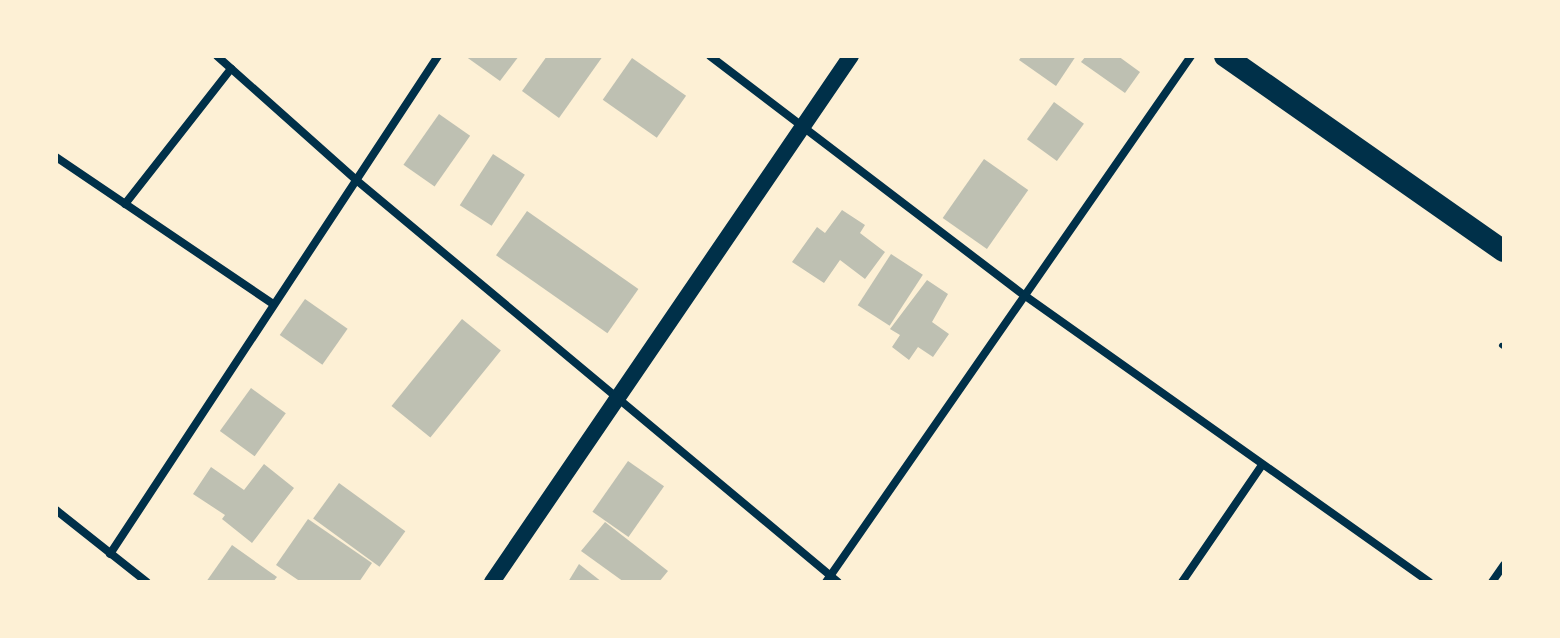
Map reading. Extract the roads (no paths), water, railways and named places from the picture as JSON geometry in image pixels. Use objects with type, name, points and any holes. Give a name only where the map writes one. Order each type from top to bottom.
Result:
[{"type":"highway","points":[[1225,56],[1504,251]]},
{"type":"main road","points":[[492,582],[851,56]]},
{"type":"street","points":[[217,56],[355,179],[619,398],[831,580],[1191,56]]},
{"type":"street","points":[[110,554],[438,56]]},
{"type":"street","points":[[710,56],[1024,295],[1430,582]]},
{"type":"street","points":[[125,204],[231,69]]},
{"type":"street","points":[[56,157],[273,304]]},
{"type":"street","points":[[1182,582],[1262,465]]},
{"type":"street","points":[[56,510],[147,582]]},
{"type":"street","points":[[1492,582],[1504,565]]}]
